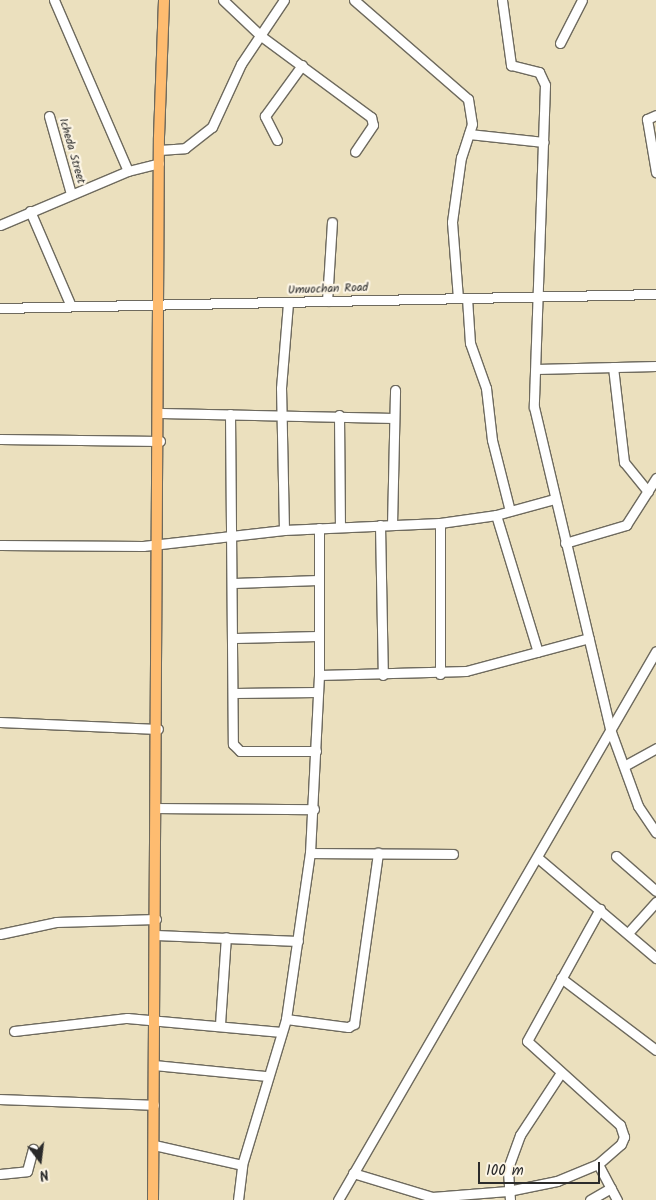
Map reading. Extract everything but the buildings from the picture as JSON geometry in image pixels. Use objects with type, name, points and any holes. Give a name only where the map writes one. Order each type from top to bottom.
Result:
[{"type":"main road","points":[[153,1200],[161,413],[159,150],[164,0]]},
{"type":"street","points":[[54,0],[128,171]]},
{"type":"street","points":[[223,0],[261,36],[371,117],[373,125],[355,152]]},
{"type":"street","points":[[159,150],[185,148],[212,127],[241,64],[284,0]]},
{"type":"street","points":[[354,0],[468,100],[469,134],[452,222],[470,343],[486,388],[492,440],[510,511]]},
{"type":"street","points":[[502,0],[511,65],[543,76],[544,142],[540,297],[534,407],[554,499],[610,729],[638,806],[654,829]]},
{"type":"street","points":[[560,43],[582,0]]},
{"type":"street","points":[[277,140],[265,116],[302,65]]},
{"type":"street","points":[[656,115],[647,119],[656,172]]},
{"type":"street","name":"Icheda Street","points":[[49,116],[71,194]]},
{"type":"street","points":[[469,134],[544,142]]},
{"type":"street","points":[[0,225],[128,171],[159,163]]},
{"type":"street","points":[[30,211],[71,306]]},
{"type":"street","points":[[327,301],[332,222]]},
{"type":"street","name":"Umuochan Road","points":[[0,308],[656,294]]},
{"type":"street","points":[[284,530],[282,414],[288,303]]},
{"type":"street","points":[[536,369],[656,366]]},
{"type":"street","points":[[613,367],[624,462],[629,474],[648,492]]},
{"type":"street","points":[[392,525],[395,390]]},
{"type":"street","points":[[161,413],[339,415],[394,418]]},
{"type":"street","points":[[230,414],[229,537],[234,583],[236,638],[232,737],[236,748],[316,751]]},
{"type":"street","points":[[339,415],[340,526]]},
{"type":"street","points":[[0,439],[160,440]]},
{"type":"street","points":[[565,543],[626,525],[656,478]]},
{"type":"street","points":[[0,545],[159,546],[284,530],[440,523],[496,515],[554,499]]},
{"type":"street","points":[[496,515],[538,652]]},
{"type":"street","points":[[440,523],[440,674]]},
{"type":"street","points":[[380,525],[383,674]]},
{"type":"street","points":[[238,1200],[242,1165],[267,1076],[286,1018],[310,852],[314,809],[318,692],[319,528]]},
{"type":"street","points":[[234,583],[318,580]]},
{"type":"street","points":[[236,638],[318,636]]},
{"type":"street","points":[[318,675],[440,674],[486,668],[588,638]]},
{"type":"street","points":[[338,1200],[538,858],[656,651]]},
{"type":"street","points":[[234,693],[318,692]]},
{"type":"street","points":[[0,722],[158,729]]},
{"type":"street","points":[[624,766],[656,748]]},
{"type":"street","points":[[157,808],[314,809]]},
{"type":"street","points":[[310,852],[453,854]]},
{"type":"street","points":[[286,1018],[348,1027],[354,1024],[378,853]]},
{"type":"street","points":[[616,856],[656,891]]},
{"type":"street","points":[[538,858],[656,958]]},
{"type":"street","points":[[628,933],[656,902]]},
{"type":"street","points":[[353,1173],[431,1199],[509,1195],[557,1181],[598,1164],[621,1144],[624,1132],[527,1041],[600,909]]},
{"type":"street","points":[[0,934],[56,922],[156,918]]},
{"type":"street","points":[[156,935],[298,940]]},
{"type":"street","points":[[220,1024],[226,937]]},
{"type":"street","points":[[561,978],[656,1050]]},
{"type":"street","points":[[14,1031],[112,1018],[220,1024],[281,1032]]},
{"type":"street","points":[[154,1065],[267,1076]]},
{"type":"street","points":[[509,1195],[508,1168],[520,1135],[560,1074]]},
{"type":"street","points":[[0,1099],[154,1105]]},
{"type":"street","points":[[154,1145],[242,1165]]},
{"type":"street","points":[[0,1174],[28,1172],[33,1149]]},
{"type":"street","points":[[598,1164],[617,1200]]},
{"type":"street","points":[[590,1200],[611,1188]]}]
